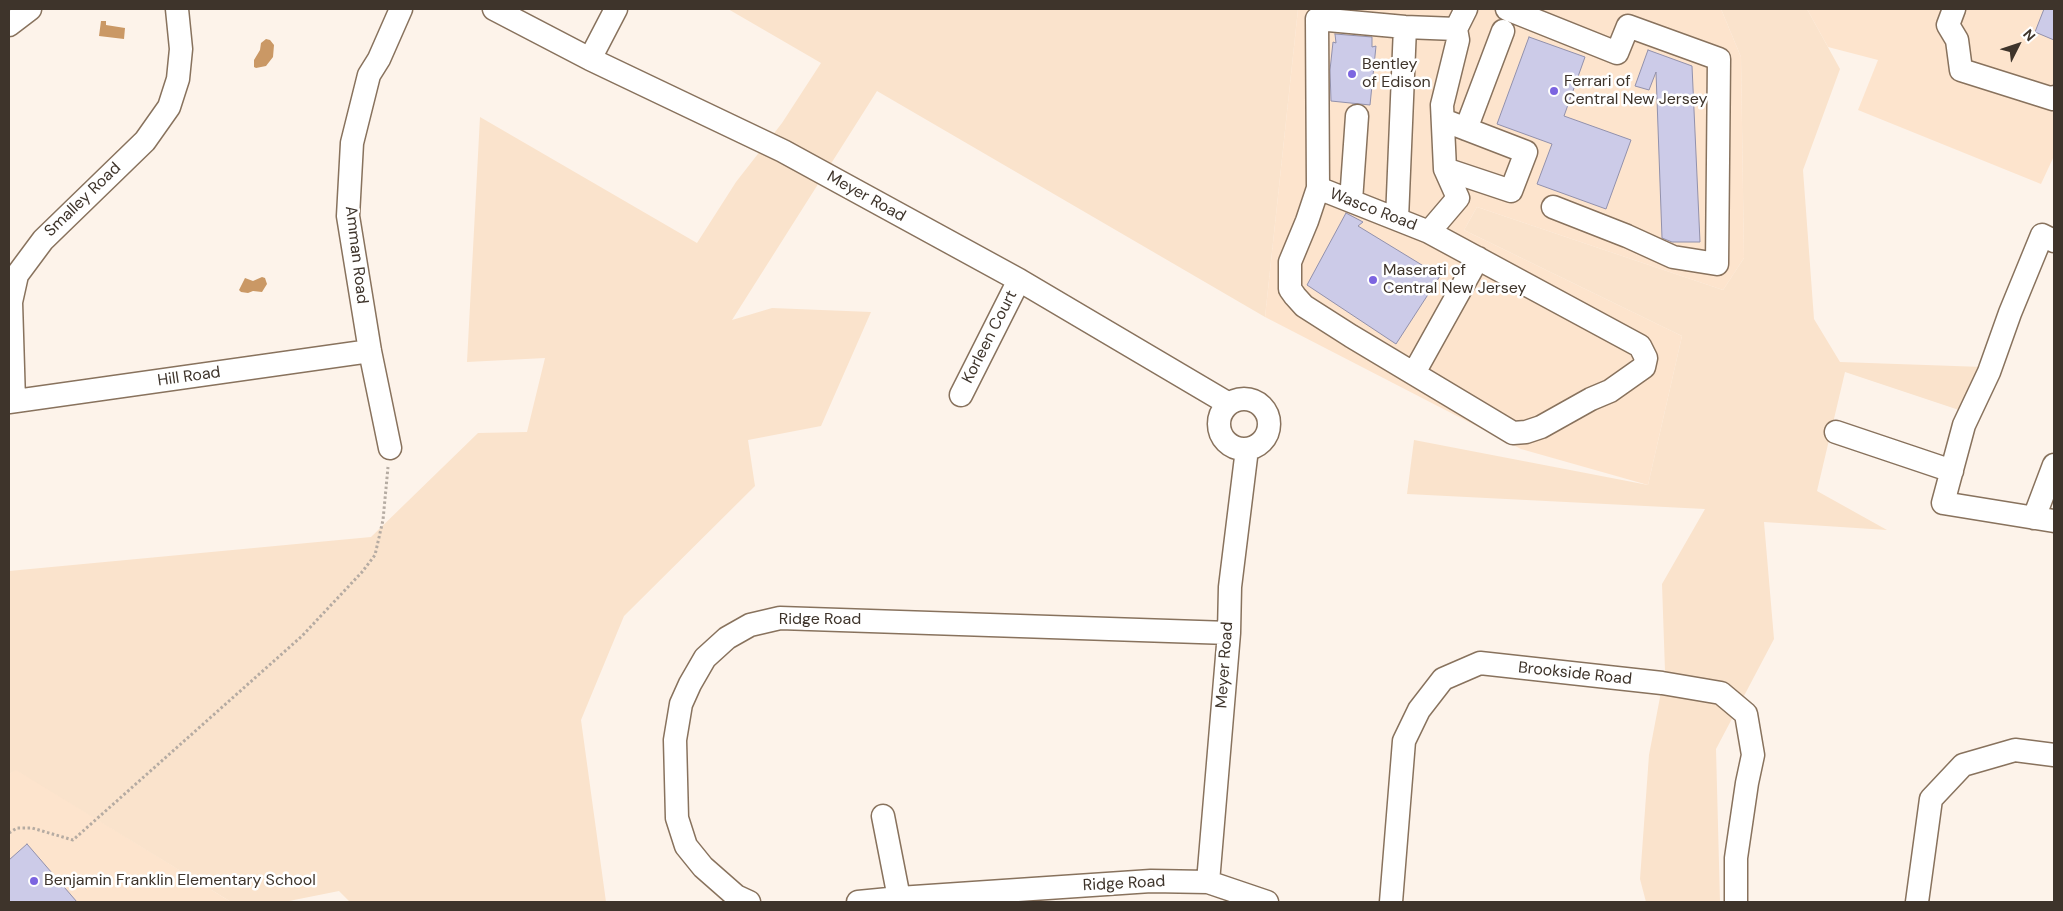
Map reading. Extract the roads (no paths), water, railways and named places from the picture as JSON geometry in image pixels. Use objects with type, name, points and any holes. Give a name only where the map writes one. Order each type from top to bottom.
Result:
[{"type":"street","points":[[9,25],[30,9]]},
{"type":"street","name":"Smalley Road","points":[[11,402],[11,302],[17,275],[43,240],[144,141],[169,107],[178,79],[181,49],[177,9]]},
{"type":"street","name":"Amman Road","points":[[390,448],[370,351],[348,216],[352,143],[370,75],[401,9]]},
{"type":"street","name":"Meyer Road","points":[[494,9],[590,59],[783,151],[1018,280],[1229,404]]},
{"type":"street","points":[[590,59],[616,9]]},
{"type":"street","name":"Wasco Road","points":[[1456,29],[1405,27],[1317,19],[1318,188],[1429,232],[1458,198],[1445,169],[1442,105],[1458,40],[1456,29],[1466,9]]},
{"type":"street","points":[[1508,9],[1617,52],[1628,26],[1719,59],[1717,264],[1673,257],[1553,206]]},
{"type":"street","points":[[1954,9],[1948,25],[1957,40],[1961,70],[2053,99],[2054,97]]},
{"type":"street","points":[[1397,219],[1405,27]]},
{"type":"street","points":[[1466,129],[1503,31]]},
{"type":"street","points":[[1351,201],[1356,116]]},
{"type":"street","points":[[1443,120],[1526,152],[1511,191],[1445,169]]},
{"type":"street","points":[[1318,188],[1290,262],[1290,289],[1304,306],[1513,433],[1526,432],[1541,427],[1591,399],[1610,391],[1644,367],[1646,358],[1640,346],[1429,232]]},
{"type":"street","points":[[2054,241],[2042,235],[2010,313],[1989,372],[1964,425],[1943,503],[2044,520],[2054,465]]},
{"type":"street","points":[[1414,373],[1478,258]]},
{"type":"street","name":"Korleen Court","points":[[961,395],[1018,280]]},
{"type":"street","name":"Hill Road","points":[[11,402],[370,351]]},
{"type":"street","points":[[1245,399],[1254,401],[1266,412],[1269,428],[1267,436],[1262,443],[1246,450],[1231,446],[1220,433],[1220,417],[1229,404],[1245,399]]},
{"type":"street","points":[[1836,432],[1952,471]]},
{"type":"street","name":"Meyer Road","points":[[1208,882],[1230,587],[1246,450]]},
{"type":"street","name":"Ridge Road","points":[[749,902],[736,896],[702,867],[686,846],[677,818],[675,740],[682,704],[690,684],[705,658],[727,638],[750,625],[780,618],[1228,633]]},
{"type":"street","name":"Brookside Road","points":[[1391,902],[1404,741],[1419,710],[1443,680],[1480,663],[1662,683],[1721,693],[1746,714],[1753,755],[1736,858],[1736,902]]},
{"type":"street","points":[[1917,902],[1931,799],[1963,765],[2016,750],[2054,755]]},
{"type":"street","points":[[883,816],[899,898]]},
{"type":"street","name":"Ridge Road","points":[[858,902],[1150,881],[1208,882],[1267,902]]},
{"type":"place","name":"Bentley of Edison","points":[[1352,74]]},
{"type":"place","name":"Ferrari of Central New Jersey","points":[[1554,91]]},
{"type":"place","name":"Maserati of Central New Jersey","points":[[1373,280]]},
{"type":"place","name":"Benjamin Franklin Elementary School","points":[[34,881]]}]
